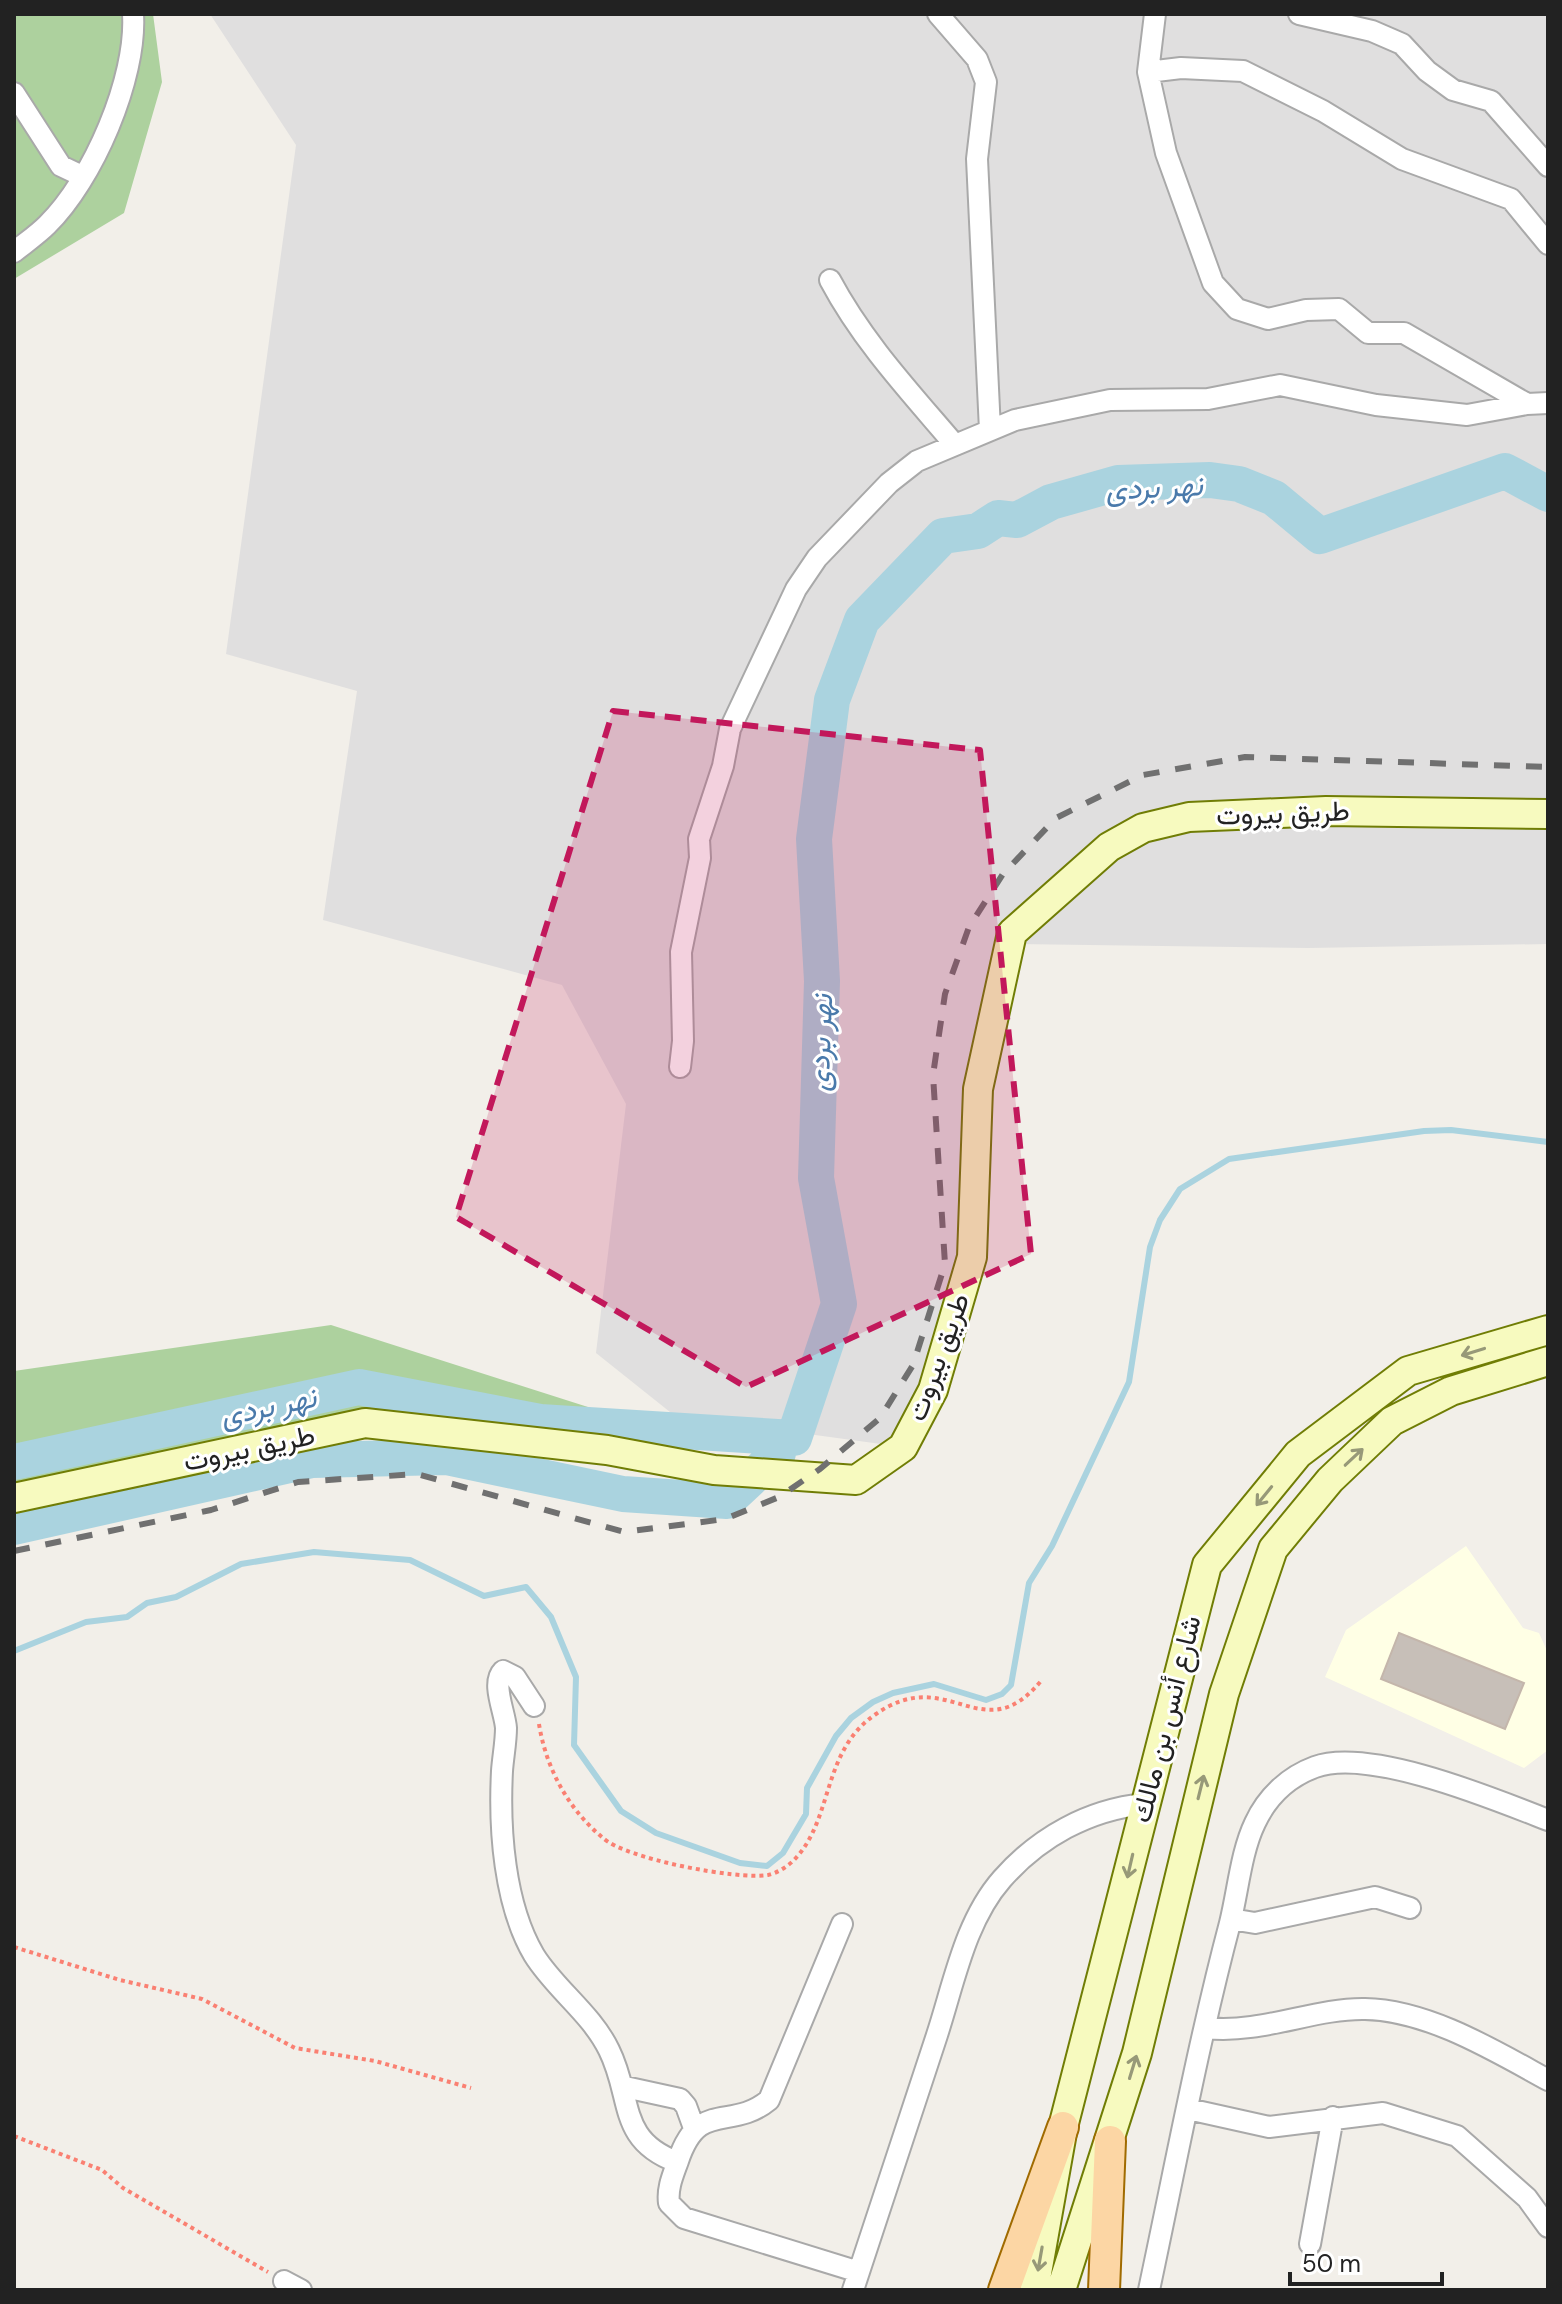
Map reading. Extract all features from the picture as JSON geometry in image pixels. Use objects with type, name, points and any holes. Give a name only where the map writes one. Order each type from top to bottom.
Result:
[{"type":"main road","name":"طريق بيروت","points":[[14,1498],[365,1423],[607,1450],[714,1470],[777,1477],[856,1480],[903,1447],[933,1390],[972,1257],[978,1089],[1012,933],[1109,847],[1143,828],[1189,817],[1326,811],[1548,814]]},
{"type":"main road","name":"شارع أنس بن مالك","points":[[1034,2290],[1063,2127],[1207,1565],[1298,1454],[1408,1371],[1548,1330]]},
{"type":"main road","name":"شارع أنس بن مالك","points":[[1061,2290],[1137,2053],[1224,1694],[1273,1549],[1330,1480],[1392,1421],[1451,1391],[1548,1361]]},
{"type":"main road","points":[[1004,2290],[1063,2127]]},
{"type":"main road","points":[[1104,2290],[1110,2141]]},
{"type":"street","points":[[14,252],[49,224],[82,176],[121,101],[134,32],[133,14]]},
{"type":"street","points":[[938,14],[977,59],[986,82],[977,159],[990,430]]},
{"type":"street","points":[[1155,14],[1148,72],[1166,153],[1213,283],[1237,309],[1268,319],[1306,310],[1339,309],[1368,333],[1404,333],[1527,404]]},
{"type":"street","points":[[1299,14],[1372,31],[1402,44],[1427,71],[1453,90],[1491,101],[1548,166]]},
{"type":"street","points":[[1148,72],[1181,68],[1243,71],[1323,111],[1402,159],[1511,199],[1548,244]]},
{"type":"street","points":[[14,93],[61,166],[82,176]]},
{"type":"street","points":[[830,280],[848,314],[903,387],[955,445]]},
{"type":"street","points":[[680,1067],[683,1041],[681,952],[700,858],[699,839],[723,766],[730,729],[779,620],[817,558],[889,483],[917,461],[1015,420],[1110,400],[1208,399],[1280,385],[1376,405],[1454,414],[1548,403]]},
{"type":"street","points":[[534,1706],[515,1677],[503,1671],[499,1674],[496,1682],[505,1708],[506,1732],[502,1815],[513,1898],[535,1956],[600,2031],[625,2087],[633,2130],[647,2146],[677,2162]]},
{"type":"street","points":[[1149,2290],[1253,1825],[1278,1789],[1318,1766],[1348,1761],[1371,1763],[1489,1797],[1548,1820]]},
{"type":"street","points":[[842,1924],[769,2100],[743,2115],[708,2120],[694,2128],[685,2139],[668,2191],[669,2203],[684,2218],[856,2281],[961,1960],[988,1897],[1025,1856],[1061,1831],[1093,1814],[1144,1804]]},
{"type":"street","points":[[1231,1919],[1255,1923],[1375,1897],[1410,1908]]},
{"type":"street","points":[[1206,2028],[1234,2031],[1363,2008],[1389,2011],[1470,2037],[1548,2080]]},
{"type":"street","points":[[625,2087],[680,2099],[694,2128]]},
{"type":"street","points":[[1188,2109],[1269,2127],[1383,2113],[1457,2136],[1527,2198],[1548,2227]]},
{"type":"street","points":[[1310,2244],[1333,2117]]},
{"type":"path","points":[[534,1706],[553,1778],[602,1838],[634,1854],[670,1863],[767,1875],[793,1861],[808,1841],[819,1818],[831,1773],[855,1734],[874,1714],[920,1695],[945,1697],[985,1712],[1001,1710],[1030,1695],[1041,1681]]},
{"type":"path","points":[[14,1947],[120,1980],[202,1999],[295,2048],[375,2061],[471,2088]]},
{"type":"path","points":[[14,2136],[102,2170],[123,2188],[292,2286]]},
{"type":"highlighted area","points":[[613,711],[980,750],[1031,1254],[746,1387],[456,1217]]},
{"type":"shaded area","points":[[210,14],[1548,14],[1548,944],[1308,948],[1015,944],[978,1089],[972,1257],[903,1447],[675,1416],[596,1353],[626,1104],[562,985],[323,920],[357,691],[226,654],[296,145]]},
{"type":"shaded area","points":[[1466,1546],[1523,1628],[1539,1633],[1548,1653],[1548,1750],[1524,1768],[1325,1677],[1346,1630]]},
{"type":"green space","points":[[14,14],[153,14],[162,82],[124,213],[14,279]]},
{"type":"green space","points":[[331,1325],[660,1430],[497,1415],[363,1411],[14,1482],[14,1371]]},
{"type":"building","points":[[1399,1633],[1524,1683],[1505,1729],[1381,1679]]},
{"type":"waterway","name":"نهر بردى","points":[[14,1462],[359,1387],[540,1422],[794,1438],[839,1304],[816,1178],[822,981],[814,839],[832,700],[862,620],[943,536],[978,531],[998,518],[1017,520],[1051,502],[1118,483],[1210,480],[1239,484],[1274,498],[1320,536],[1505,471],[1548,494]]},
{"type":"waterway","points":[[14,1651],[86,1622],[127,1617],[147,1603],[176,1597],[241,1564],[314,1552],[410,1560],[484,1596],[526,1587],[551,1617],[576,1677],[574,1745],[621,1811],[656,1833],[740,1863],[767,1866],[783,1853],[806,1814],[807,1788],[836,1736],[851,1718],[873,1702],[893,1693],[934,1684],[986,1700],[1002,1694],[1011,1685],[1029,1583],[1052,1546],[1129,1382],[1150,1247],[1160,1220],[1180,1189],[1229,1159],[1424,1131],[1451,1130],[1548,1142]]},
{"type":"waterway","points":[[14,1527],[312,1460],[446,1457],[623,1494],[727,1501],[778,1453]]},
{"type":"railway","points":[[14,1551],[211,1510],[298,1482],[417,1474],[624,1532],[725,1519],[779,1497],[820,1469],[880,1418],[913,1365],[945,1264],[933,1075],[945,994],[969,927],[1003,874],[1056,818],[1143,775],[1245,757],[1548,767]]}]
